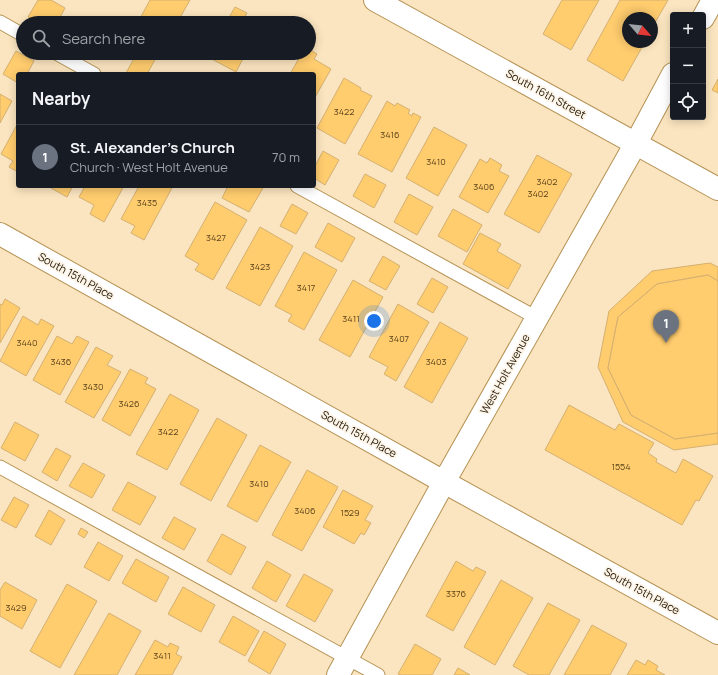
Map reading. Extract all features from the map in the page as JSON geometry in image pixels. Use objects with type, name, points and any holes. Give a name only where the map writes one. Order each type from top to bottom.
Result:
[{"type":"street","name":"South 16th Street","points":[[375,0],[718,189]]},
{"type":"street","points":[[706,13],[713,0]]},
{"type":"street","name":"West Holt Avenue","points":[[343,666],[444,482],[636,143],[670,80]]},
{"type":"street","name":"South 15th Place","points":[[0,234],[718,633]]},
{"type":"lane","points":[[0,22],[16,31]]},
{"type":"lane","points":[[69,60],[90,72]]},
{"type":"lane","points":[[302,188],[537,318]]},
{"type":"lane","points":[[0,467],[343,666],[378,675]]},
{"type":"building","points":[[38,0],[51,0],[65,8],[61,16],[29,16]]},
{"type":"building","points":[[150,0],[190,0],[181,16],[141,16]]},
{"type":"building","points":[[562,0],[599,0],[571,50],[543,34]]},
{"type":"building","points":[[620,0],[668,0],[658,18],[658,12],[622,12],[622,48],[642,48],[623,81],[587,60]]},
{"type":"building","points":[[235,7],[247,13],[245,16],[230,16]]},
{"type":"building","points":[[16,51],[16,60],[34,61],[28,72],[16,72],[16,82],[3,74]]},
{"type":"building","points":[[133,60],[155,60],[148,72],[127,72]]},
{"type":"building","points":[[214,60],[242,60],[236,72]]},
{"type":"building","points":[[298,60],[316,60],[331,69],[316,95],[316,72],[291,72]]},
{"type":"building","points":[[344,78],[361,88],[360,90],[372,96],[345,144],[317,128]]},
{"type":"building","points":[[718,79],[718,93],[712,90]]},
{"type":"building","points":[[0,94],[12,101],[0,123]]},
{"type":"building","points":[[387,101],[395,106],[397,103],[410,110],[408,113],[412,116],[413,113],[421,117],[392,172],[358,154]]},
{"type":"building","points":[[16,127],[16,171],[9,167],[13,161],[1,154]]},
{"type":"building","points":[[434,127],[467,145],[438,196],[406,178]]},
{"type":"building","points":[[323,151],[339,160],[325,185],[316,179],[316,164]]},
{"type":"building","points":[[537,155],[572,174],[539,233],[504,214]]},
{"type":"building","points":[[490,158],[502,165],[499,171],[509,176],[488,213],[459,197],[480,159],[487,163]]},
{"type":"building","points":[[365,174],[386,185],[374,208],[353,196]]},
{"type":"building","points":[[51,188],[72,188],[67,197]]},
{"type":"building","points":[[84,188],[123,188],[104,222],[90,214],[94,205],[79,197]]},
{"type":"building","points":[[138,188],[172,188],[144,240],[131,233],[135,226],[121,219]]},
{"type":"building","points":[[227,188],[263,188],[249,212],[222,198]]},
{"type":"building","points":[[409,194],[433,207],[417,235],[394,222]]},
{"type":"building","points":[[215,202],[247,220],[213,280],[195,270],[199,264],[185,256]]},
{"type":"building","points":[[292,204],[308,213],[296,234],[280,226]]},
{"type":"building","points":[[453,209],[482,225],[467,252],[438,236]]},
{"type":"building","points":[[328,223],[355,238],[342,262],[315,247]]},
{"type":"building","points":[[260,227],[293,246],[260,306],[226,288]]},
{"type":"building","points":[[480,233],[501,244],[497,251],[521,265],[508,289],[463,264]]},
{"type":"building","points":[[304,252],[337,270],[304,330],[288,321],[292,315],[275,306]]},
{"type":"building","points":[[383,256],[400,266],[386,290],[369,281]]},
{"type":"building","points":[[710,263],[718,267],[718,281],[708,275],[657,284],[618,317],[608,368],[631,415],[675,439],[718,433],[718,444],[674,450],[623,422],[598,367],[609,311],[652,271]]},
{"type":"building","points":[[708,275],[718,281],[718,433],[675,439],[631,415],[608,368],[618,317],[657,284]]},
{"type":"building","points":[[432,278],[448,287],[433,313],[417,304]]},
{"type":"building","points":[[353,280],[383,297],[350,357],[319,340]]},
{"type":"building","points":[[5,299],[20,308],[0,343],[0,304],[2,305]]},
{"type":"building","points":[[398,304],[429,322],[396,381],[384,374],[388,367],[369,357]]},
{"type":"building","points":[[23,316],[38,325],[41,319],[54,326],[26,376],[0,361]]},
{"type":"building","points":[[440,322],[468,338],[432,403],[404,387]]},
{"type":"building","points":[[57,336],[72,344],[77,336],[89,342],[60,395],[33,380]]},
{"type":"building","points":[[96,347],[113,356],[107,365],[121,372],[94,418],[65,402]]},
{"type":"building","points":[[130,369],[148,378],[145,383],[156,389],[130,436],[102,420]]},
{"type":"building","points":[[170,394],[199,410],[167,470],[136,454]]},
{"type":"building","points":[[569,405],[615,430],[619,424],[654,443],[648,453],[657,459],[656,462],[676,473],[683,459],[713,476],[699,501],[696,500],[682,525],[545,450]]},
{"type":"building","points":[[217,418],[247,435],[211,501],[180,484]]},
{"type":"building","points":[[15,422],[39,435],[25,461],[1,448]]},
{"type":"building","points":[[260,445],[291,462],[257,522],[227,506]]},
{"type":"building","points":[[56,448],[71,456],[57,481],[42,472]]},
{"type":"building","points":[[83,463],[105,475],[92,498],[69,486]]},
{"type":"building","points":[[307,470],[338,487],[302,551],[272,535]]},
{"type":"building","points":[[128,482],[156,497],[140,525],[112,510]]},
{"type":"building","points":[[343,490],[373,506],[365,520],[371,523],[364,535],[361,533],[354,544],[323,527]]},
{"type":"building","points":[[14,497],[29,505],[16,528],[1,520]]},
{"type":"building","points":[[49,510],[65,520],[51,545],[35,536]]},
{"type":"building","points":[[174,517],[196,529],[184,550],[162,538]]},
{"type":"building","points":[[81,528],[88,532],[84,538],[78,534]]},
{"type":"building","points":[[222,534],[246,547],[231,575],[207,561]]},
{"type":"building","points":[[98,542],[123,556],[109,581],[84,567]]},
{"type":"building","points":[[136,559],[169,577],[156,602],[122,583]]},
{"type":"building","points":[[267,561],[291,575],[276,602],[252,588]]},
{"type":"building","points":[[456,561],[473,571],[476,567],[486,572],[453,631],[426,616]]},
{"type":"building","points":[[304,574],[333,590],[315,622],[286,606]]},
{"type":"building","points":[[501,580],[533,598],[495,665],[464,647]]},
{"type":"building","points":[[5,582],[37,600],[22,629],[0,616],[0,590]]},
{"type":"building","points":[[67,584],[97,601],[60,668],[30,651]]},
{"type":"building","points":[[183,587],[215,605],[201,632],[168,614]]},
{"type":"building","points":[[548,603],[580,620],[549,675],[529,675],[513,666]]},
{"type":"building","points":[[109,613],[141,631],[117,675],[74,675]]},
{"type":"building","points":[[233,616],[259,631],[245,656],[219,642]]},
{"type":"building","points":[[592,625],[627,644],[610,675],[564,675]]},
{"type":"building","points":[[264,631],[286,644],[270,674],[248,661]]},
{"type":"building","points":[[155,640],[168,647],[170,643],[179,647],[176,654],[182,657],[172,675],[135,675]]},
{"type":"building","points":[[415,644],[441,659],[432,675],[398,674]]},
{"type":"building","points":[[636,660],[645,665],[648,660],[658,666],[656,670],[665,675],[627,675]]},
{"type":"building","points":[[458,668],[470,675],[454,675]]},
{"type":"place","name":"St. Alexander's Church","points":[[666,343]]}]
